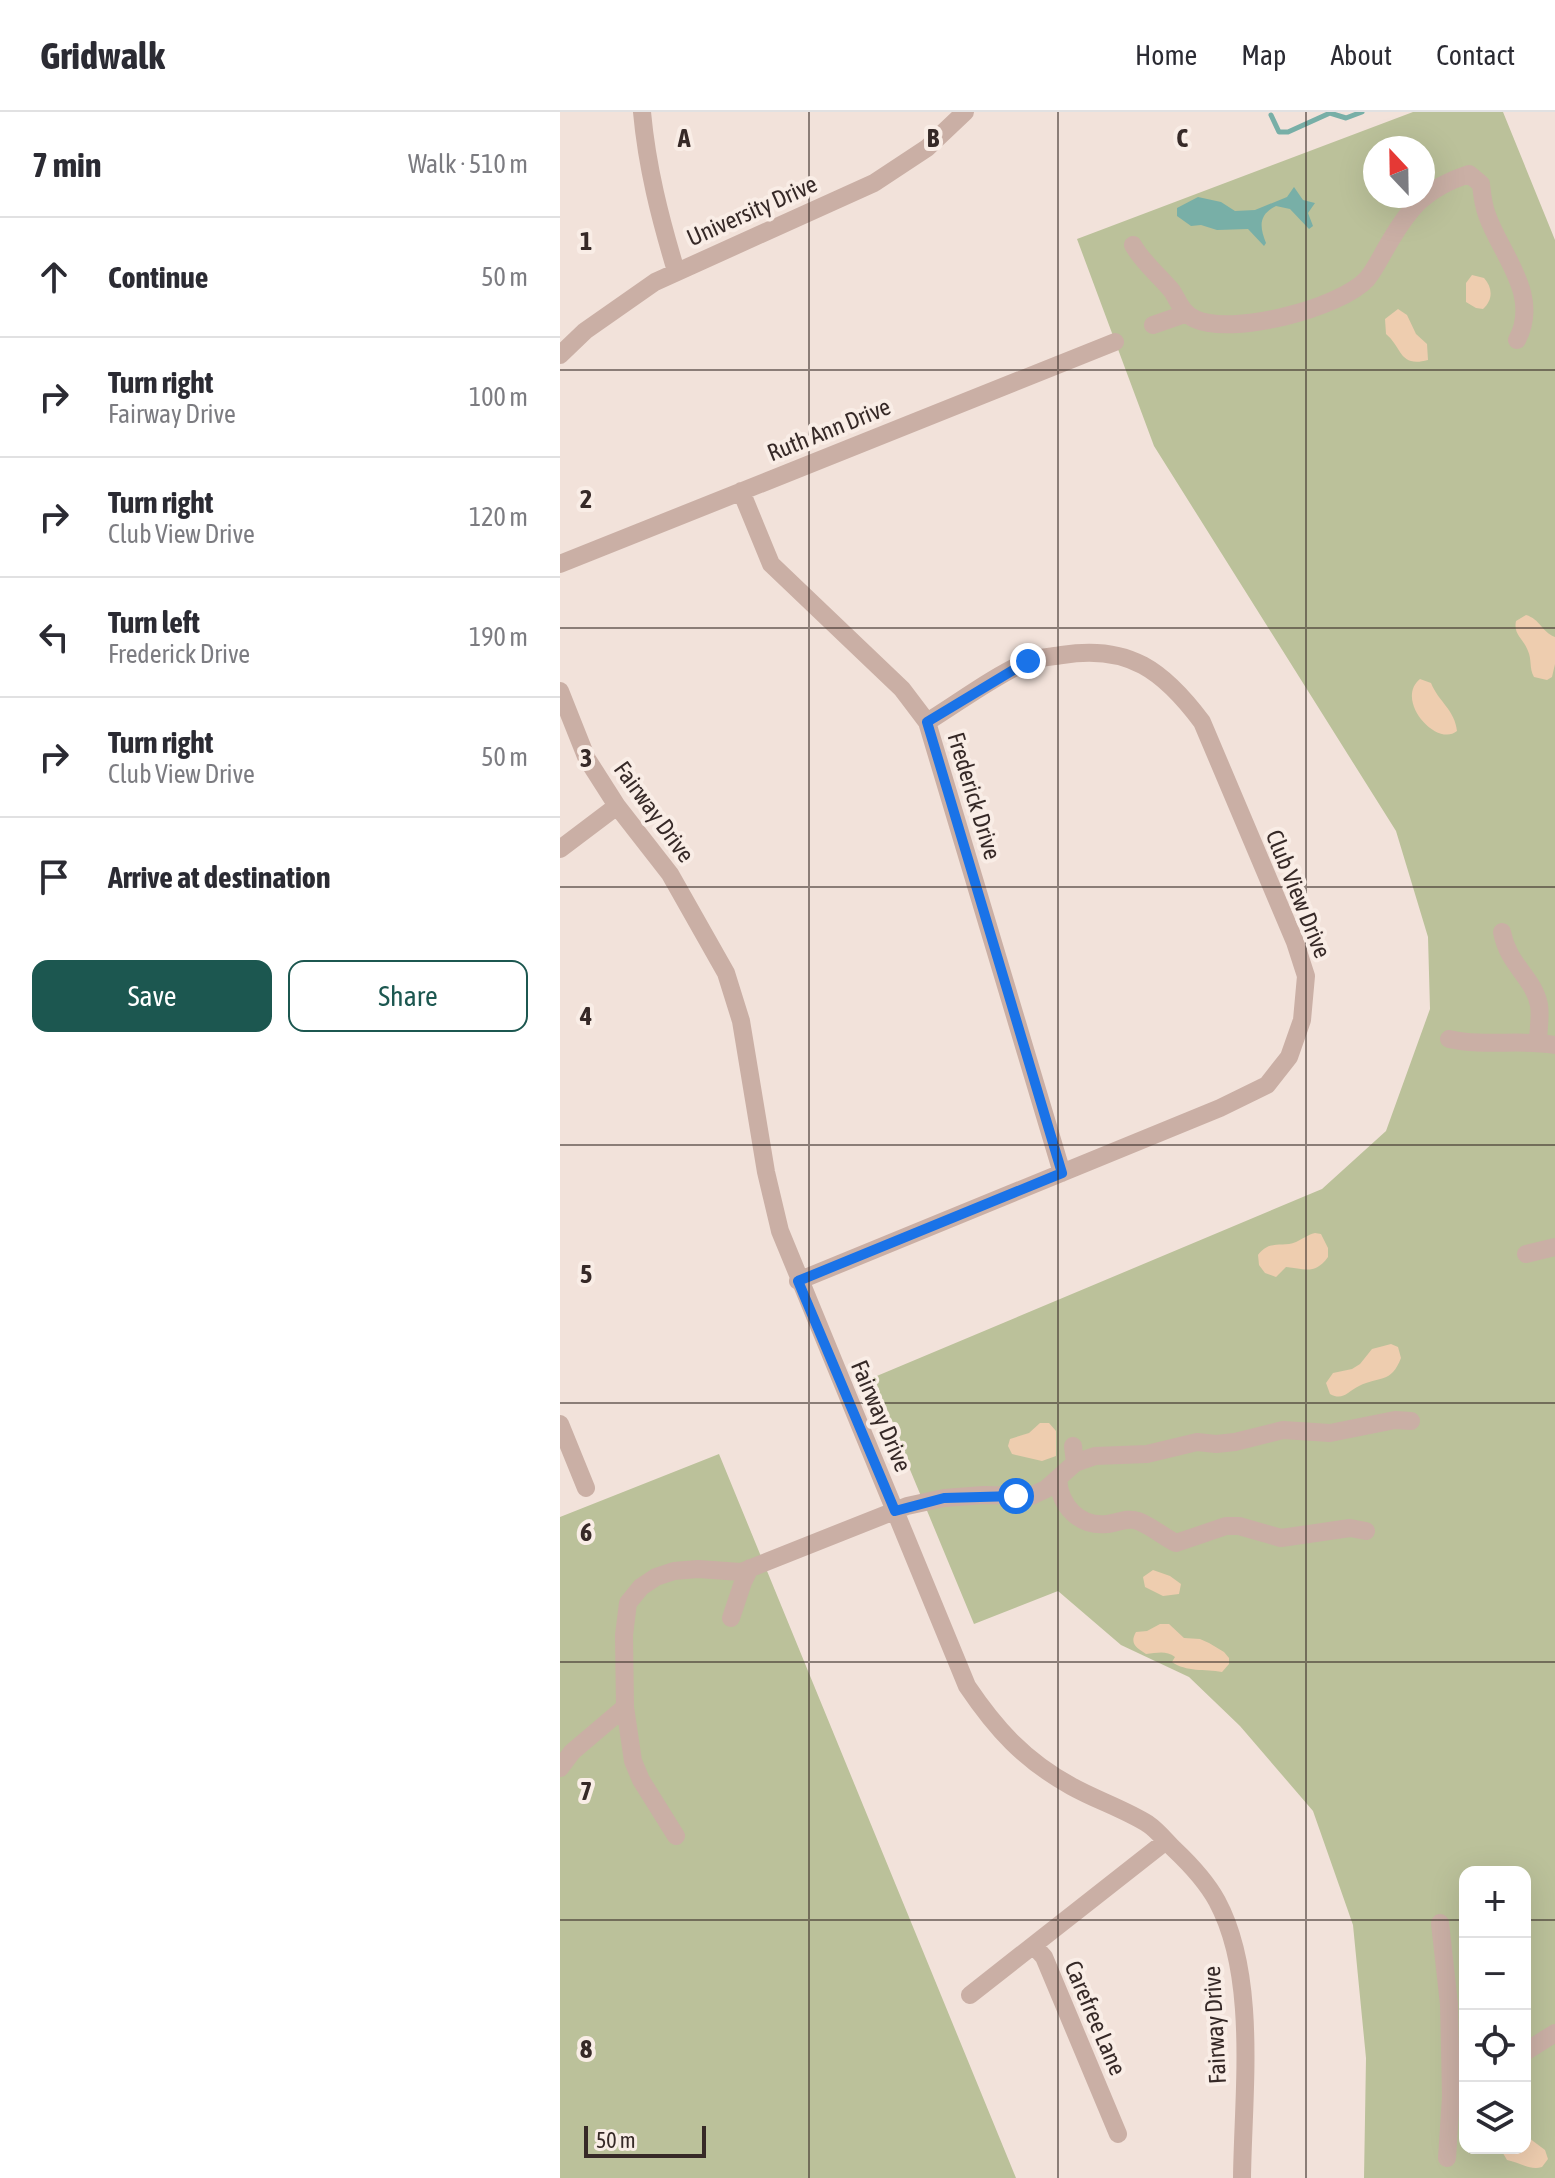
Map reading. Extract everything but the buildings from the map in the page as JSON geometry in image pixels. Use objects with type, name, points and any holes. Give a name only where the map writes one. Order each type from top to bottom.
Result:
[{"type":"street","points":[[642,112],[655,202],[676,271]]},
{"type":"street","name":"University Drive","points":[[560,355],[585,331],[655,282],[874,183],[927,148],[965,112]]},
{"type":"street","points":[[1184,311],[1212,324],[1233,325],[1299,314],[1350,294],[1377,266],[1416,202],[1433,189],[1469,174],[1481,184],[1487,216],[1519,283],[1525,321],[1517,340]]},
{"type":"street","points":[[1133,245],[1142,260],[1172,292],[1197,335]]},
{"type":"street","points":[[1153,325],[1179,316],[1184,311]]},
{"type":"street","name":"Ruth Ann Drive","points":[[560,564],[1115,342]]},
{"type":"street","name":"Frederick Drive","points":[[741,491],[771,564],[902,689],[927,722],[1062,1173]]},
{"type":"street","name":"Club View Drive","points":[[798,1281],[1220,1108],[1267,1085],[1289,1057],[1302,1020],[1306,976],[1295,942],[1202,722],[1179,691],[1153,669],[1115,654],[1073,653],[1028,661],[927,722]]},
{"type":"street","name":"Fairway Drive","points":[[560,691],[587,759],[617,806],[670,874],[726,973],[741,1021],[766,1172],[780,1231],[967,1686],[992,1723],[1030,1761],[1148,1824],[1197,1871],[1217,1901],[1241,1974],[1244,2025],[1242,2178]]},
{"type":"street","points":[[560,849],[617,806]]},
{"type":"street","points":[[1449,1039],[1486,1045],[1546,1044],[1535,993],[1513,962],[1502,932]]},
{"type":"street","points":[[1526,1254],[1555,1247]]},
{"type":"street","points":[[676,1836],[641,1780],[633,1761],[625,1707],[624,1635],[628,1603],[641,1587],[656,1577],[674,1571],[698,1569],[741,1572],[895,1511],[944,1498],[1031,1496],[1058,1479],[1074,1455],[1147,1454],[1197,1442],[1235,1442],[1283,1430],[1330,1433],[1395,1420],[1411,1421]]},
{"type":"street","points":[[560,1424],[586,1488]]},
{"type":"street","points":[[1058,1479],[1063,1503],[1080,1518],[1092,1524],[1126,1519],[1138,1521],[1179,1549],[1226,1526],[1239,1526],[1281,1538],[1350,1528],[1366,1531]]},
{"type":"street","points":[[731,1618],[750,1568]]},
{"type":"street","points":[[560,1768],[572,1752],[625,1707]]},
{"type":"street","points":[[629,1781],[633,1761]]},
{"type":"street","name":"Carefree Lane","points":[[1118,2134],[1044,1957],[1034,1946],[1166,1841]]},
{"type":"street","points":[[1440,1923],[1457,2064],[1451,2096],[1447,2158]]},
{"type":"street","points":[[970,1995],[1034,1946]]},
{"type":"street","points":[[1531,2048],[1555,2033]]},
{"type":"green space","points":[[1413,112],[1503,112],[1555,240],[1555,2178],[1364,2178],[1366,2058],[1353,1925],[1313,1811],[1240,1726],[1189,1677],[1121,1645],[1058,1591],[974,1624],[872,1378],[1322,1189],[1386,1131],[1430,1009],[1428,937],[1396,831],[1154,446],[1077,239]]},
{"type":"green space","points":[[719,1454],[1016,2178],[560,2178],[560,1517]]},
{"type":"sand","points":[[1472,275],[1484,278],[1489,286],[1490,298],[1483,309],[1466,302],[1466,283]]},
{"type":"sand","points":[[1398,309],[1407,315],[1416,334],[1427,344],[1428,360],[1419,362],[1406,359],[1386,334],[1385,319]]},
{"type":"sand","points":[[1526,615],[1555,637],[1555,664],[1552,677],[1547,680],[1534,677],[1528,651],[1516,630],[1516,621]]},
{"type":"sand","points":[[1420,679],[1431,683],[1453,717],[1457,731],[1449,735],[1439,733],[1421,719],[1412,698],[1413,688]]},
{"type":"sand","points":[[1315,1233],[1321,1234],[1328,1248],[1328,1257],[1314,1269],[1286,1267],[1276,1277],[1265,1273],[1259,1265],[1258,1255],[1267,1247],[1291,1244]]},
{"type":"sand","points":[[1391,1344],[1398,1347],[1401,1358],[1389,1376],[1366,1383],[1342,1396],[1330,1394],[1326,1383],[1333,1373],[1352,1369],[1372,1349]]},
{"type":"sand","points":[[1040,1423],[1049,1423],[1056,1431],[1056,1456],[1042,1461],[1012,1454],[1008,1446],[1010,1439],[1029,1433]]},
{"type":"sand","points":[[1153,1570],[1181,1584],[1179,1594],[1163,1596],[1145,1587],[1143,1577]]},
{"type":"sand","points":[[1160,1624],[1169,1624],[1184,1638],[1209,1643],[1224,1652],[1229,1664],[1222,1672],[1196,1670],[1172,1662],[1175,1657],[1168,1653],[1146,1654],[1135,1645],[1134,1636],[1136,1632],[1147,1631]]},
{"type":"sand","points":[[1531,2140],[1545,2150],[1548,2159],[1538,2168],[1507,2160],[1504,2154],[1531,2154]]},
{"type":"water","points":[[1294,187],[1303,200],[1315,203],[1308,213],[1313,226],[1309,229],[1290,209],[1276,206],[1266,213],[1262,221],[1264,246],[1248,229],[1217,230],[1201,225],[1191,226],[1177,216],[1177,208],[1198,197],[1221,202],[1235,211],[1255,210],[1287,197]]},
{"type":"waterway","points":[[1271,115],[1279,132],[1288,132],[1330,113],[1346,118],[1362,112]]},
{"type":"route","points":[[1016,1496],[944,1498],[895,1511],[798,1281],[1062,1173],[927,722],[1028,661]]}]
